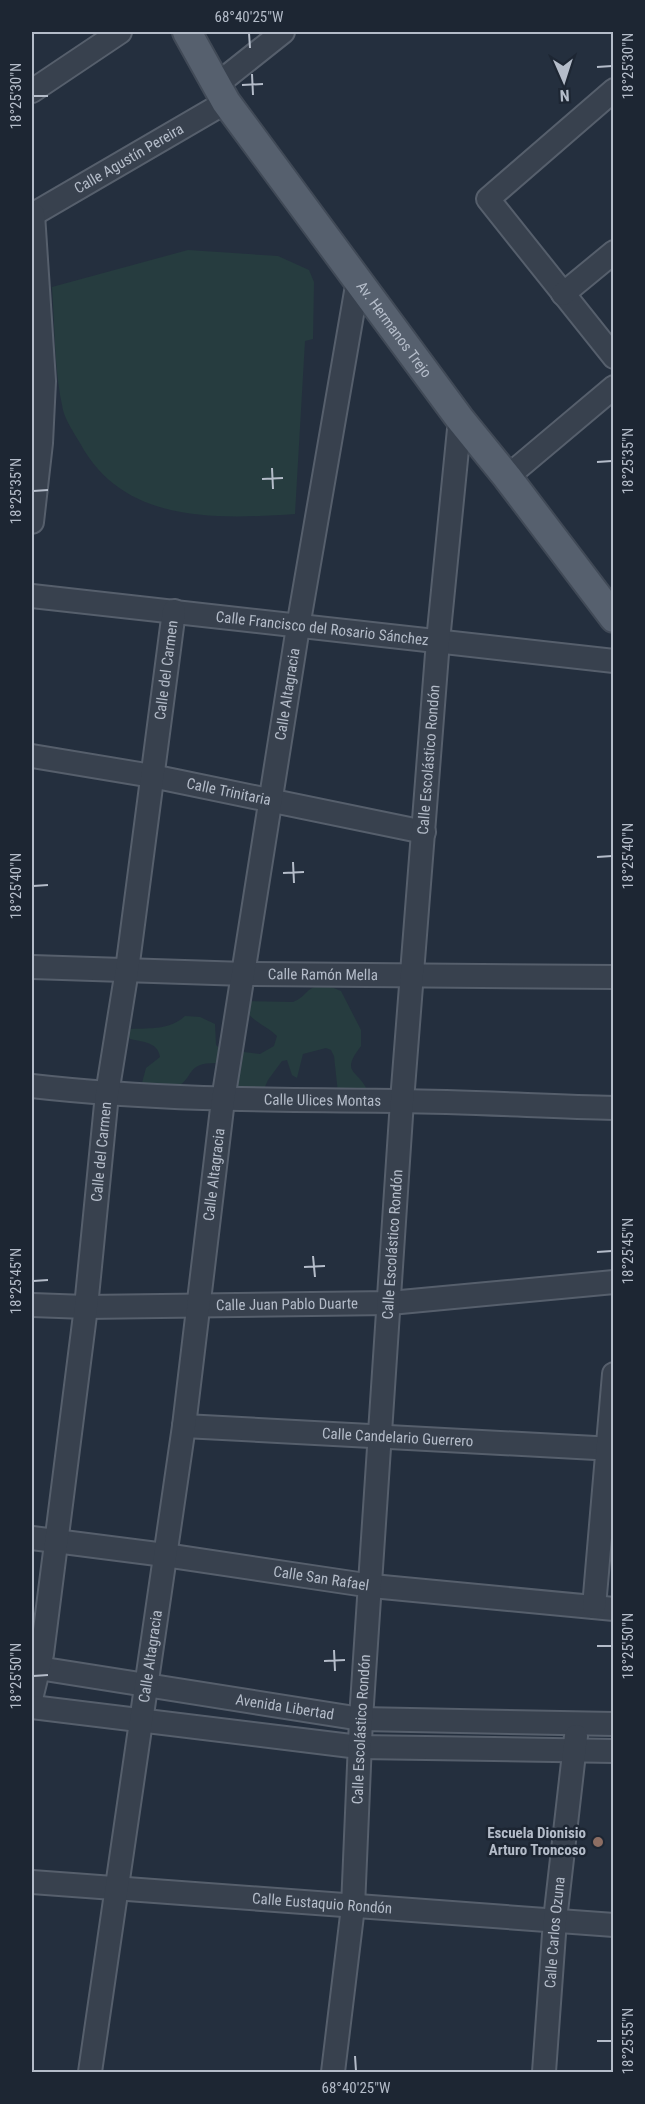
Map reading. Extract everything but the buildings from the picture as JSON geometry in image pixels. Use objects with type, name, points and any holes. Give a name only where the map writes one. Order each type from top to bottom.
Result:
[{"type":"main road","name":"Av. Hermanos Trejo","points":[[188,32],[221,94],[460,418],[614,618]]},
{"type":"street","points":[[32,92],[120,32]]},
{"type":"street","name":"Calle Agustín Pereira","points":[[34,208],[221,94],[283,32]]},
{"type":"street","points":[[614,90],[488,199],[614,357]]},
{"type":"street","points":[[32,522],[41,443],[44,381],[34,208]]},
{"type":"street","points":[[563,294],[614,252]]},
{"type":"street","name":"Calle Altagracia","points":[[90,2073],[184,1426],[196,1306],[222,1100],[245,974],[298,627],[358,280]]},
{"type":"street","points":[[507,477],[614,387]]},
{"type":"street","name":"Calle Escolástico Rondón","points":[[333,2073],[353,1907],[359,1747],[372,1586],[379,1437],[390,1303],[402,1101],[414,974],[438,641],[460,418]]},
{"type":"street","name":"Calle Francisco del Rosario Sánchez","points":[[32,596],[614,661]]},
{"type":"street","name":"Calle del Carmen","points":[[32,1695],[35,1668],[42,1654],[86,1307],[107,1094],[127,970],[174,611]]},
{"type":"street","name":"Calle Trinitaria","points":[[32,756],[152,776],[424,832]]},
{"type":"street","name":"Calle Ramón Mella","points":[[32,967],[245,974],[614,976]]},
{"type":"street","name":"Calle Ulices Montas","points":[[32,1086],[107,1094],[222,1100],[402,1101],[614,1108]]},
{"type":"street","name":"Calle Juan Pablo Duarte","points":[[32,1305],[86,1307],[390,1303],[614,1282]]},
{"type":"street","points":[[604,1608],[614,1374]]},
{"type":"street","name":"Calle Candelario Guerrero","points":[[184,1426],[610,1448]]},
{"type":"street","name":"Calle San Rafael","points":[[32,1538],[372,1586],[604,1608]]},
{"type":"street","name":"Avenida Libertad","points":[[35,1668],[361,1719],[614,1724]]},
{"type":"street","name":"Avenida Libertad","points":[[32,1707],[359,1747],[614,1751]]},
{"type":"street","name":"Calle Carlos Ozuna","points":[[544,2073],[555,1920],[579,1723]]},
{"type":"street","name":"Calle Eustaquio Rondón","points":[[32,1882],[614,1925]]},
{"type":"green space","points":[[188,250],[278,256],[309,270],[314,282],[313,339],[305,341],[295,514],[204,515],[174,511],[146,502],[121,489],[98,470],[64,414],[56,364],[52,287]]},
{"type":"green space","points":[[324,984],[341,991],[361,1030],[361,1046],[351,1067],[368,1092],[338,1093],[334,1056],[331,1050],[326,1048],[303,1054],[297,1078],[292,1075],[287,1060],[282,1061],[268,1080],[261,1096],[232,1093],[216,1063],[199,1065],[182,1083],[171,1090],[152,1091],[142,1083],[146,1068],[160,1057],[159,1052],[145,1042],[130,1039],[128,1034],[131,1029],[167,1026],[185,1016],[200,1017],[215,1024],[216,1045],[220,1049],[260,1054],[274,1046],[277,1036],[247,1012],[248,1001],[293,1002],[309,990]]},
{"type":"place","name":"Escuela Dionisio Arturo Troncoso","points":[[598,1842]]}]
